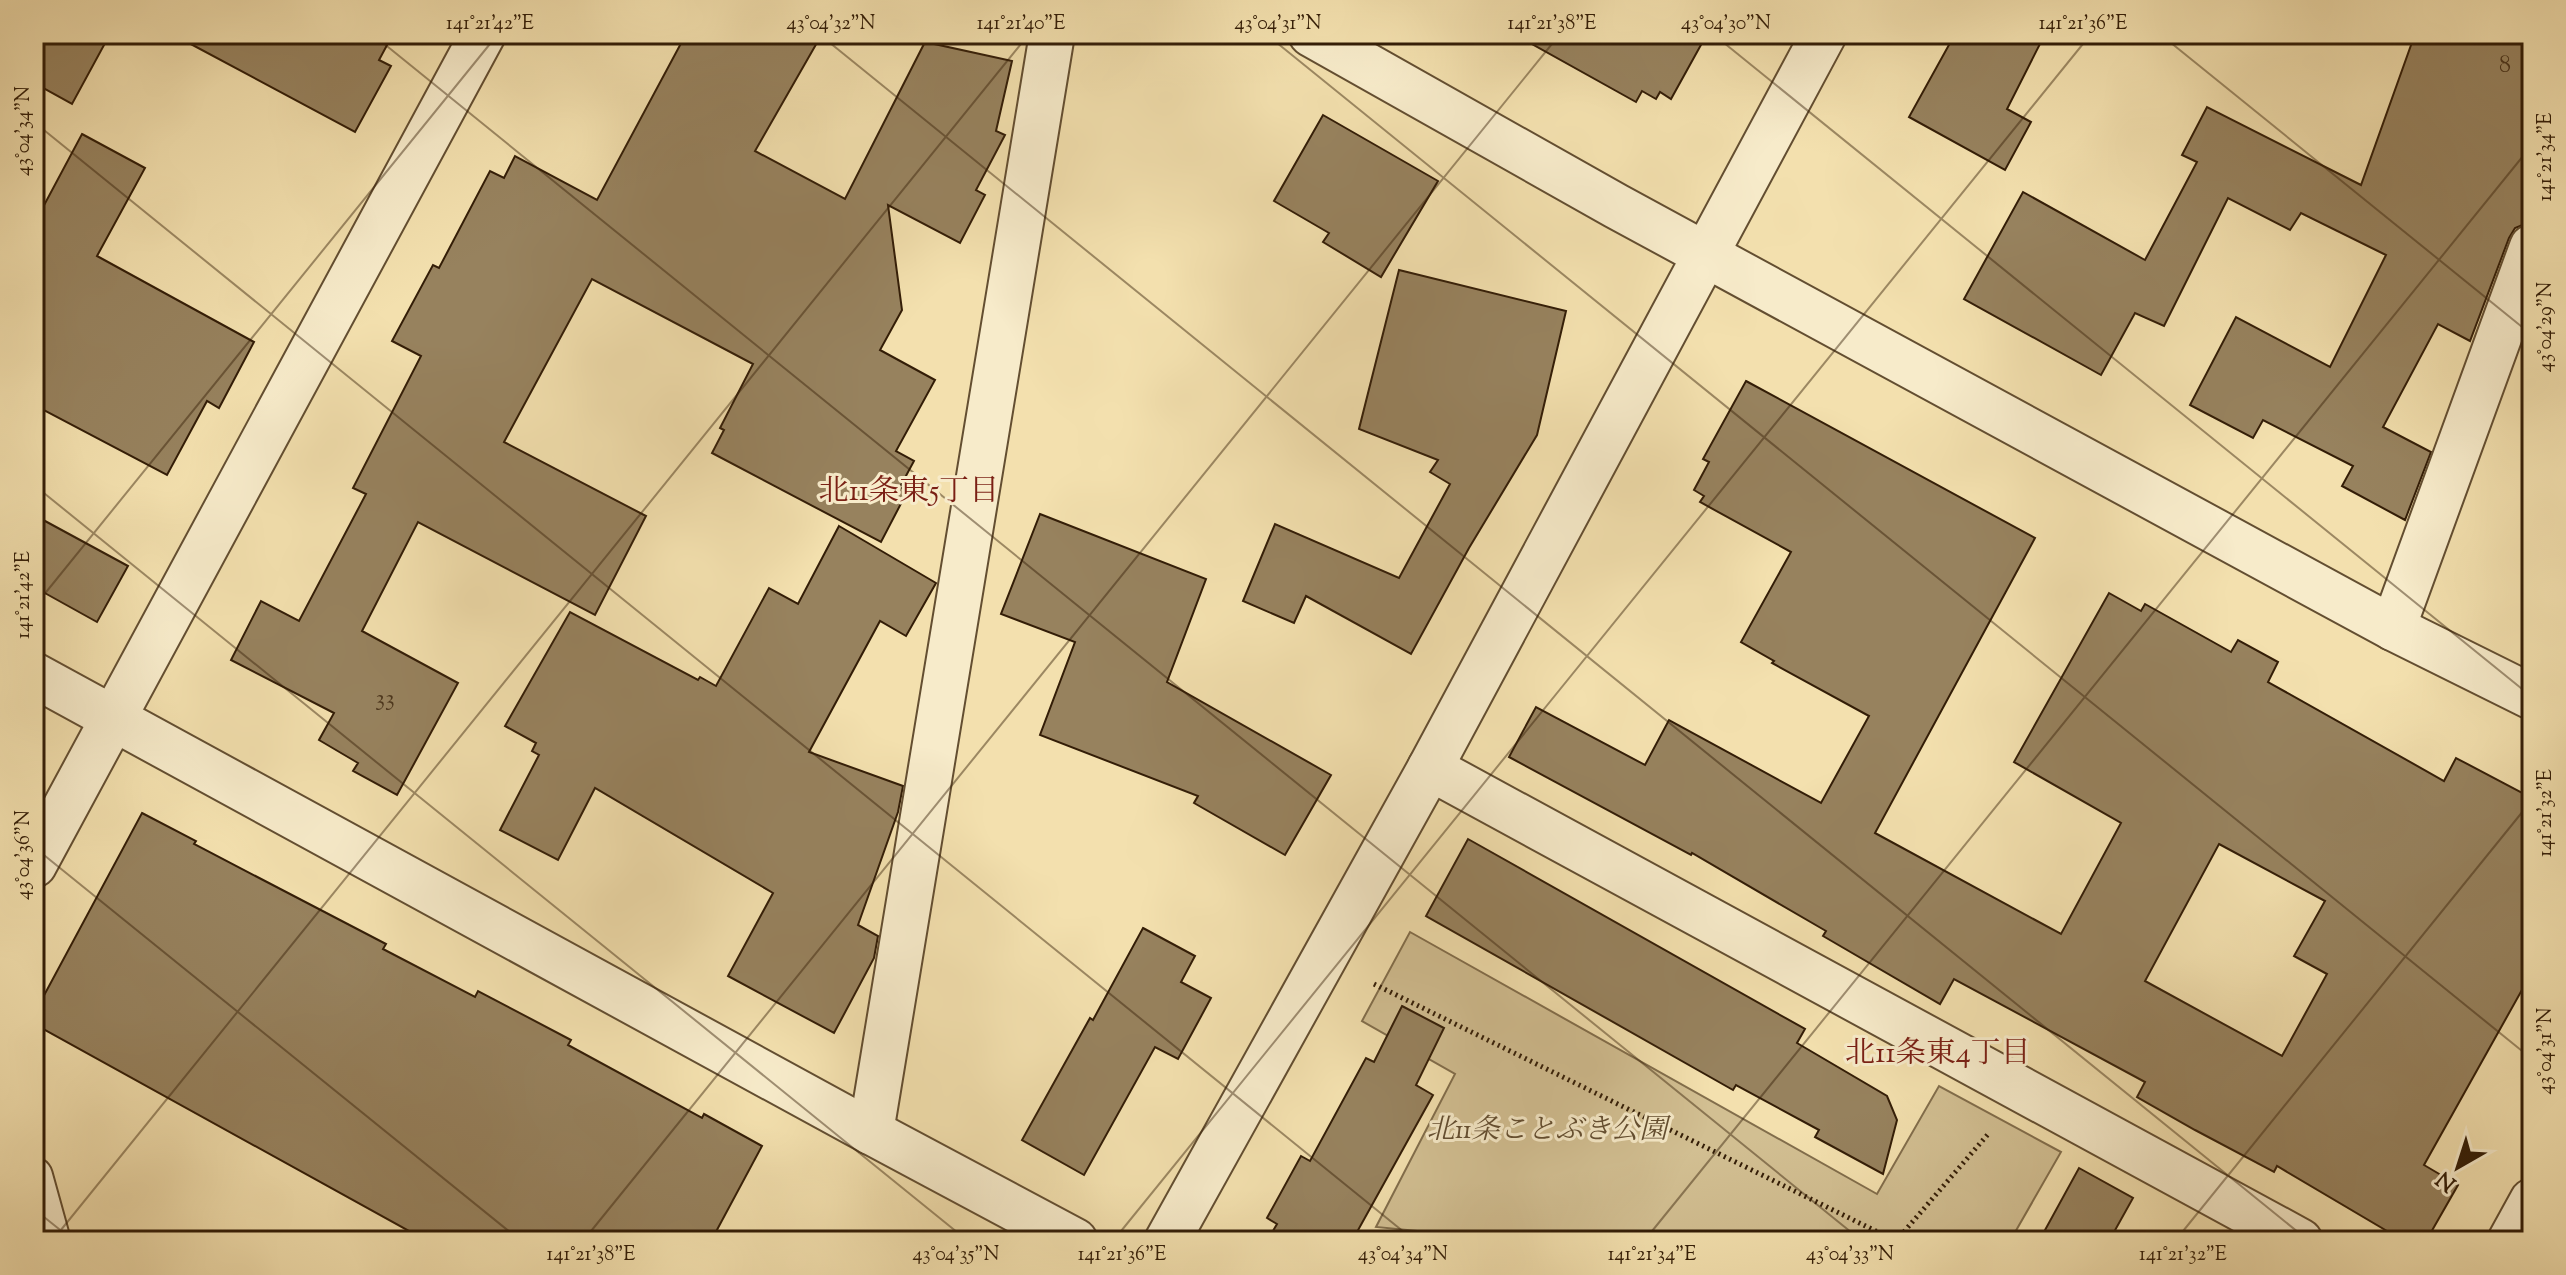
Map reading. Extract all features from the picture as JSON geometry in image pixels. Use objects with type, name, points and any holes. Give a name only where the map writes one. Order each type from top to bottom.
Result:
[{"type":"street","points":[[34,865],[483,34]]},
{"type":"street","points":[[871,1132],[1052,34]]},
{"type":"street","points":[[1311,34],[1706,254],[2393,628],[2532,697]]},
{"type":"street","points":[[1167,1241],[1430,768],[1824,34]]},
{"type":"street","points":[[2393,628],[2532,247]]},
{"type":"street","points":[[34,675],[1075,1241]]},
{"type":"street","points":[[1430,768],[2300,1241]]},
{"type":"street","points":[[2510,1241],[2532,1201]]},
{"type":"lane","points":[[34,1176],[52,1241]]},
{"type":"path","points":[[1374,984],[1896,1241],[1995,1125]]},
{"type":"green space","name":"北11条ことぶき公園","points":[[1410,932],[1877,1194],[1939,1086],[2061,1152],[2010,1241],[1521,1241],[1376,1227],[1455,1074],[1362,1021]]},
{"type":"building","points":[[34,34],[110,34],[72,104],[34,83]]},
{"type":"building","points":[[172,34],[393,34],[379,60],[391,66],[355,132]]},
{"type":"building","points":[[686,34],[822,34],[755,151],[845,199],[925,42],[1012,61],[996,131],[1005,135],[976,190],[985,195],[960,243],[888,205],[902,310],[880,350],[935,380],[896,451],[914,461],[900,487],[907,492],[881,542],[712,453],[724,430],[720,428],[753,364],[592,279],[504,442],[646,516],[595,615],[418,522],[362,631],[458,683],[397,795],[353,771],[358,763],[319,740],[334,713],[231,660],[261,601],[299,621],[366,494],[353,488],[421,356],[392,341],[433,265],[439,268],[490,171],[504,178],[515,156],[597,200]]},
{"type":"building","points":[[1514,34],[1707,34],[1671,99],[1660,92],[1656,99],[1642,91],[1636,102]]},
{"type":"building","points":[[1955,34],[2045,34],[2007,109],[2031,122],[2005,170],[1909,117]]},
{"type":"building","points":[[2415,34],[2532,34],[2532,218],[2530,222],[2515,228],[2509,238],[2470,341],[2438,324],[2383,427],[2431,452],[2405,520],[2342,486],[2353,466],[2263,420],[2253,438],[2190,405],[2236,317],[2330,367],[2386,255],[2301,213],[2290,230],[2228,198],[2164,326],[2135,313],[2101,375],[1964,299],[2023,192],[2145,260],[2197,162],[2182,155],[2207,107],[2361,185]]},
{"type":"building","points":[[1323,115],[1438,181],[1381,277],[1323,242],[1329,233],[1274,201]]},
{"type":"building","points":[[82,134],[145,168],[97,256],[254,342],[219,408],[207,401],[167,475],[34,405],[34,224]]},
{"type":"building","points":[[1399,270],[1566,311],[1537,435],[1469,548],[1411,654],[1306,596],[1294,623],[1243,601],[1275,524],[1399,578],[1450,484],[1430,472],[1438,460],[1359,429]]},
{"type":"building","points":[[1746,381],[2035,538],[1875,833],[2061,934],[2121,823],[2014,762],[2109,593],[2141,611],[2145,604],[2231,652],[2238,640],[2278,662],[2268,682],[2444,781],[2456,758],[2532,798],[2532,972],[2424,1165],[2458,1185],[2426,1241],[2404,1241],[2277,1166],[2274,1172],[2195,1130],[2137,1097],[2145,1082],[1954,979],[1940,1004],[1823,936],[1826,931],[1692,853],[1509,757],[1536,707],[1645,765],[1669,720],[1821,803],[1869,716],[1772,663],[1774,661],[1741,642],[1791,552],[1700,502],[1704,496],[1694,490],[1709,462],[1703,459]],"holes":[[[2219,844],[2325,901],[2294,956],[2327,974],[2282,1056],[2145,981]]]},
{"type":"building","points":[[1040,514],[1206,579],[1167,682],[1331,775],[1285,855],[1194,803],[1198,796],[1040,735],[1075,642],[1001,614]]},
{"type":"building","points":[[34,515],[128,566],[97,622],[34,587]]},
{"type":"building","points":[[839,526],[936,583],[906,636],[880,621],[809,752],[903,786],[898,812],[858,925],[878,936],[874,958],[834,1033],[728,976],[773,893],[595,788],[558,860],[500,830],[539,755],[532,751],[536,743],[505,726],[570,612],[698,680],[700,677],[716,686],[769,588],[798,604]]},
{"type":"building","points":[[142,813],[196,841],[194,844],[386,944],[383,949],[475,997],[478,991],[571,1040],[568,1045],[702,1118],[704,1114],[762,1146],[711,1241],[427,1241],[34,1024],[34,1014]]},
{"type":"building","points":[[1468,839],[1805,1029],[1797,1043],[1887,1096],[1897,1120],[1883,1174],[1815,1137],[1819,1130],[1736,1085],[1733,1090],[1426,916]]},
{"type":"building","points":[[1143,928],[1195,956],[1181,982],[1211,998],[1178,1059],[1155,1047],[1084,1175],[1022,1140]]},
{"type":"building","points":[[1402,1006],[1444,1028],[1416,1085],[1433,1095],[1352,1241],[1267,1241],[1277,1224],[1267,1218],[1301,1156],[1310,1161],[1366,1058],[1374,1062]]},
{"type":"building","points":[[2079,1168],[2133,1198],[2109,1241],[2039,1241]]},
{"type":"district","name":"北11条東5丁目","points":[[909,492]]},
{"type":"district","name":"北11条東4丁目","points":[[1938,1054]]}]
